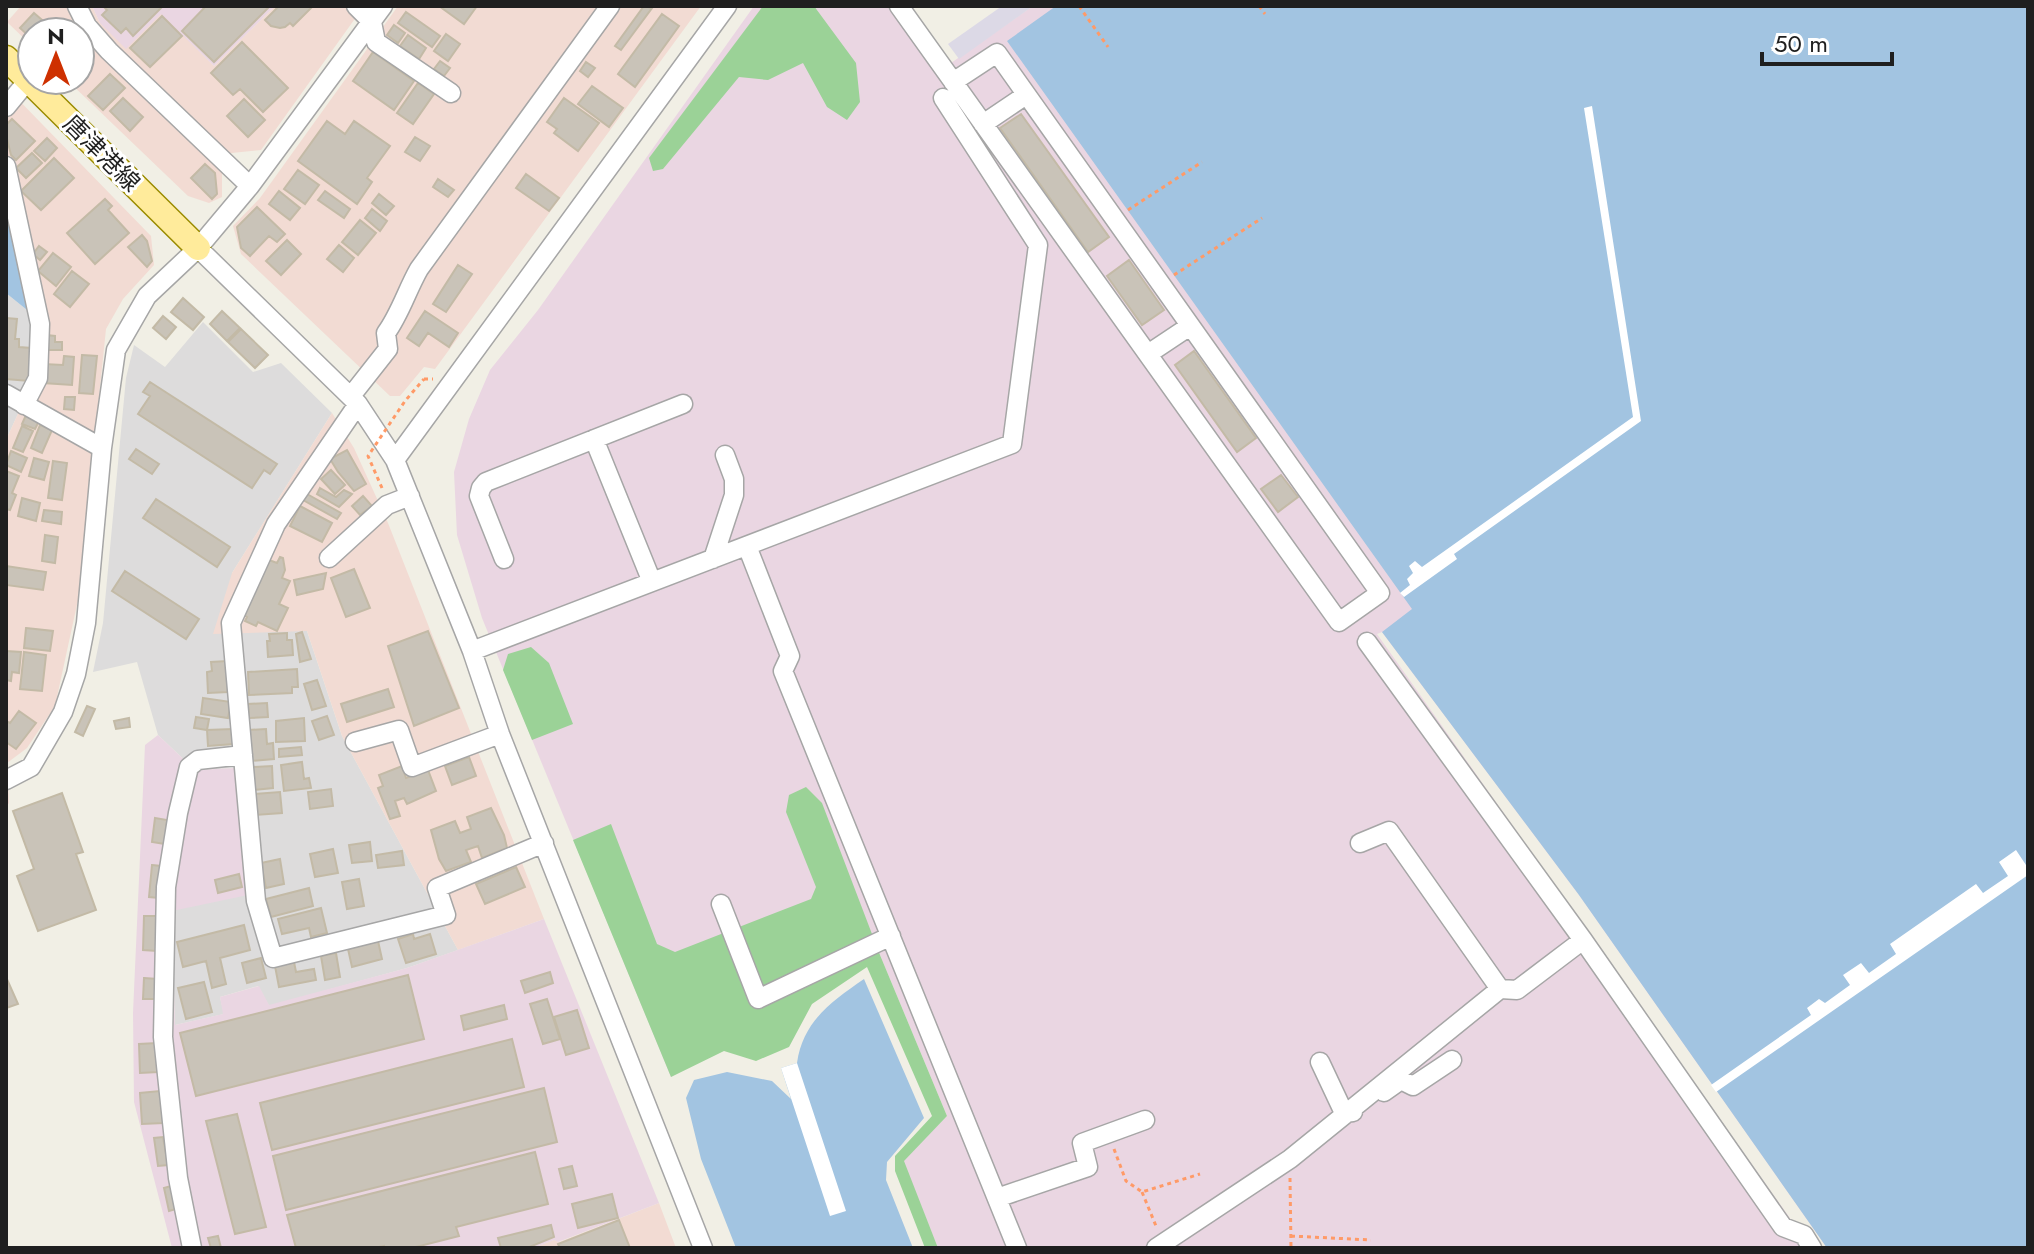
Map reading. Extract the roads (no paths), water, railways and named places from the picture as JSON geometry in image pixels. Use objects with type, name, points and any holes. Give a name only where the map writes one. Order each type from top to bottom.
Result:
[{"type":"main road","name":"唐津港線","points":[[46,96],[198,248]]},
{"type":"street","points":[[77,6],[87,26],[109,51],[250,186]]},
{"type":"street","points":[[356,6],[372,22],[376,42],[451,93]]},
{"type":"street","points":[[6,780],[31,767],[63,712],[76,674],[86,623],[102,448],[116,350],[147,296],[198,248],[250,186],[383,6]]},
{"type":"street","points":[[544,843],[437,888],[446,915],[273,958],[256,901],[231,623],[276,524],[388,349],[386,333],[419,269],[610,6]]},
{"type":"street","points":[[395,460],[727,6]]},
{"type":"street","points":[[472,651],[1012,444],[1038,245],[899,6]]},
{"type":"street","points":[[997,53],[1380,593],[1339,622],[983,124],[948,90],[997,53]]},
{"type":"street","points":[[983,124],[1026,95]]},
{"type":"street","points":[[6,166],[40,324],[38,378],[24,405]]},
{"type":"street","points":[[198,248],[355,400],[395,460],[703,1248]]},
{"type":"street","points":[[1148,354],[1190,326]]},
{"type":"street","points":[[6,394],[102,448]]},
{"type":"street","points":[[504,559],[479,496],[486,482],[683,404]]},
{"type":"street","points":[[594,439],[652,582]]},
{"type":"street","points":[[713,559],[734,495],[734,479],[725,455]]},
{"type":"street","points":[[329,558],[387,505],[410,496]]},
{"type":"street","points":[[747,546],[790,656],[783,671],[1017,1248]]},
{"type":"street","points":[[1367,642],[1583,940],[1783,1227],[1804,1235],[1812,1248]]},
{"type":"street","points":[[355,742],[399,730],[412,767],[500,734]]},
{"type":"street","points":[[192,1248],[178,1178],[163,1037],[166,887],[189,767],[198,760],[243,755]]},
{"type":"street","points":[[1360,843],[1389,831],[1500,989]]},
{"type":"street","points":[[721,904],[758,999],[891,936]]},
{"type":"street","points":[[1159,1246],[1290,1159],[1500,989],[1517,990],[1583,940]]},
{"type":"street","points":[[1344,1113],[1358,1111],[1401,1080],[1413,1086],[1452,1060]]},
{"type":"street","points":[[1320,1062],[1344,1113]]},
{"type":"street","points":[[997,1198],[1088,1167],[1082,1143],[1145,1120]]},
{"type":"water","points":[[1056,6],[2028,6],[2028,1248],[1827,1248],[1579,895],[1382,632],[1412,609],[1007,41]]},
{"type":"water","points":[[6,193],[32,314],[6,293]]},
{"type":"water","points":[[864,979],[924,1118],[887,1162],[886,1180],[913,1248],[736,1248],[701,1159],[686,1098],[694,1080],[727,1072],[772,1081],[791,1099],[781,1068],[797,1063],[800,1048],[812,1024],[830,1004]]}]
